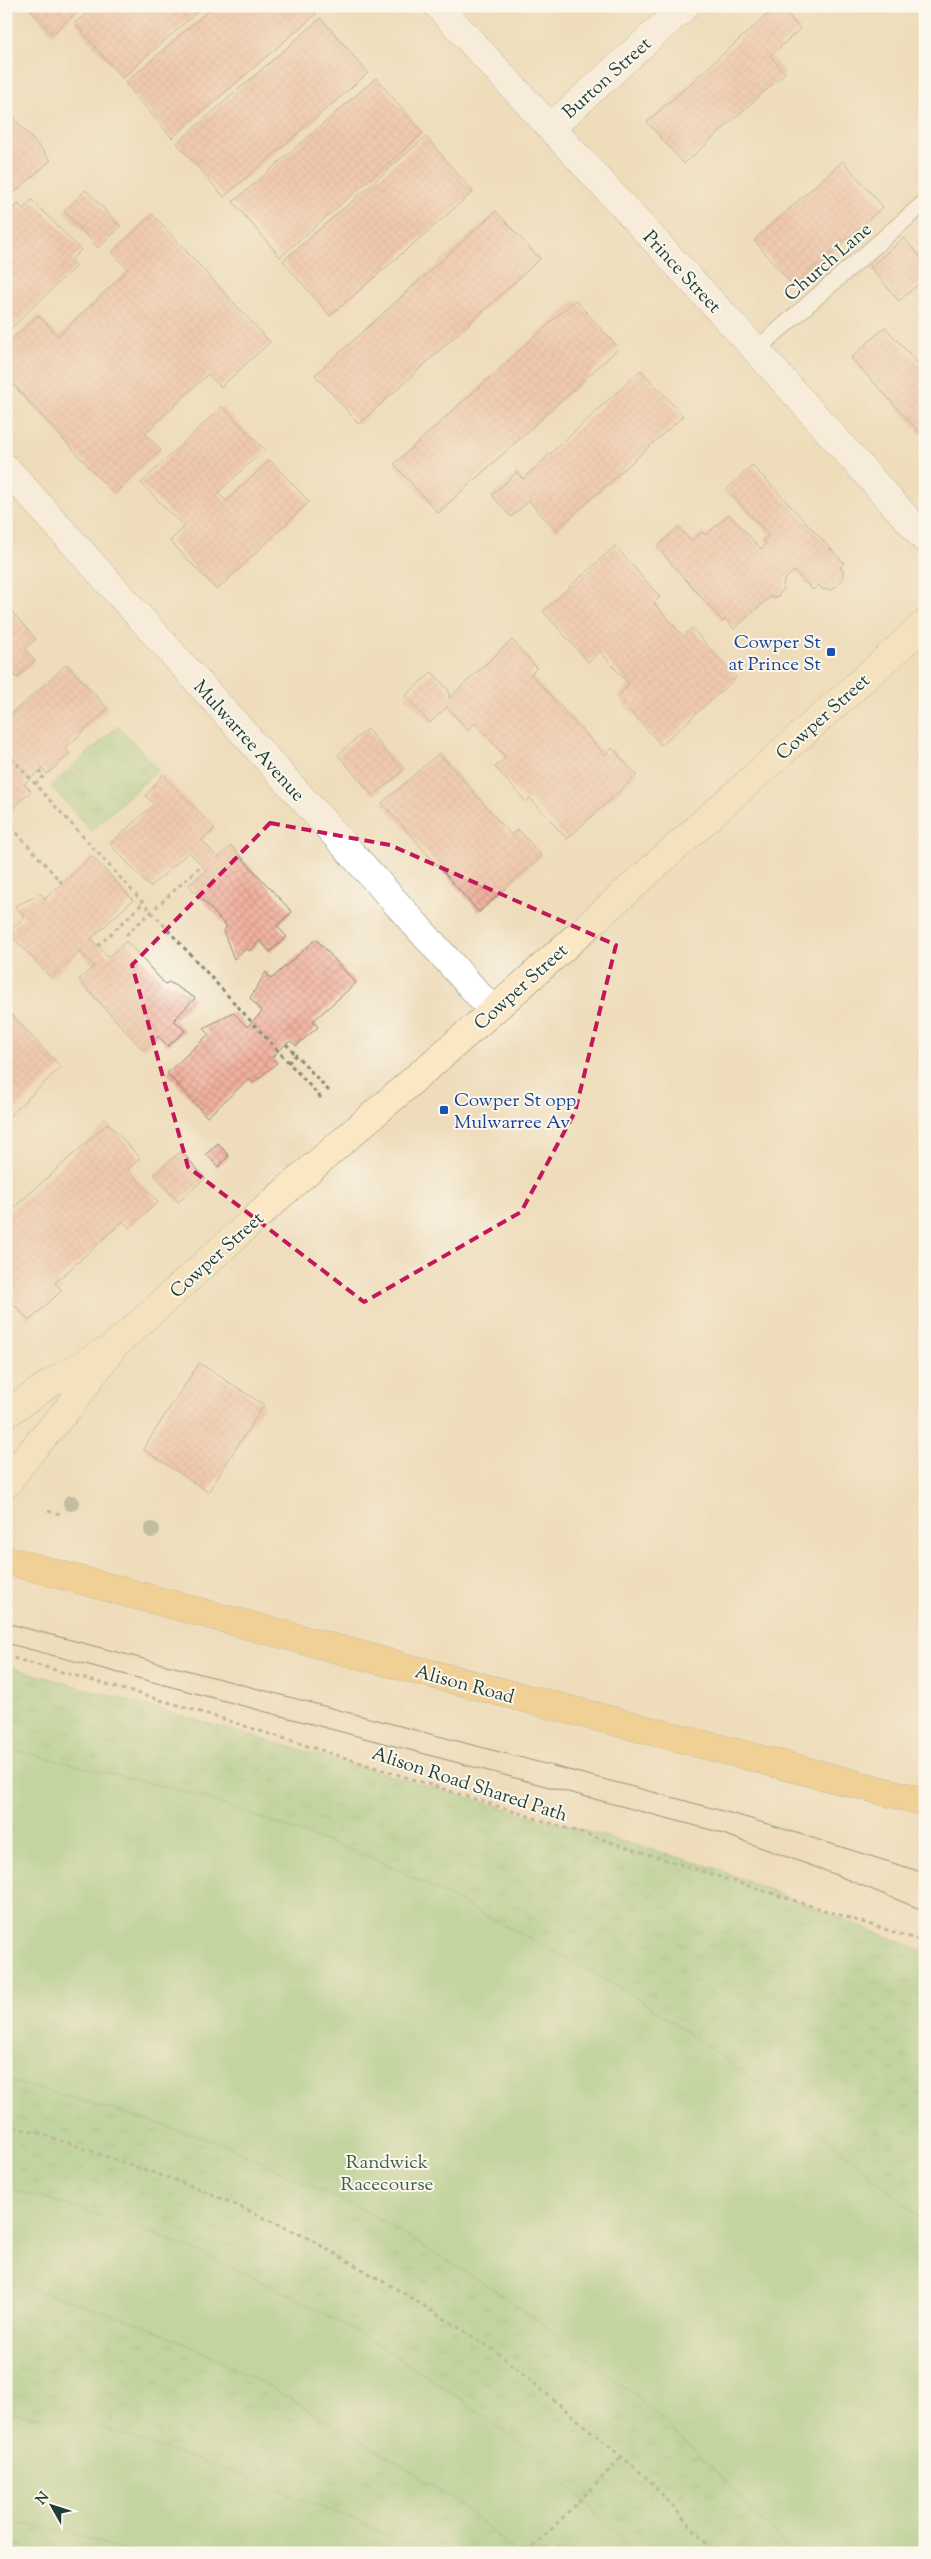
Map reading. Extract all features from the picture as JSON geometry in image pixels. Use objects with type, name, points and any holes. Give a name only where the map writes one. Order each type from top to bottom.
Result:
[{"type":"main road","name":"Cowper Street","points":[[6,1484],[70,1406],[114,1346],[291,1186],[493,1011],[925,624]]},
{"type":"main road","name":"Cowper Street","points":[[6,1414],[52,1382],[114,1346]]},
{"type":"main road","name":"Alison Road","points":[[6,1560],[397,1665],[925,1802]]},
{"type":"street","name":"Prince Street","points":[[438,6],[756,350],[925,539]]},
{"type":"street","name":"Burton Street","points":[[550,128],[685,6]]},
{"type":"street","name":"Mulwarree Avenue","points":[[6,468],[493,1011]]},
{"type":"lane","name":"Church Lane","points":[[756,350],[925,202]]},
{"type":"path","points":[[6,752],[321,1098]]},
{"type":"path","points":[[35,784],[44,776],[40,771]]},
{"type":"path","points":[[6,821],[62,883]]},
{"type":"path","points":[[126,935],[202,865]]},
{"type":"path","points":[[98,946],[144,904]]},
{"type":"path","points":[[286,1044],[329,1091]]},
{"type":"path","points":[[288,1063],[296,1055]]},
{"type":"path","points":[[48,1511],[60,1514]]},
{"type":"path","name":"Alison Road Shared Path","points":[[6,1656],[185,1707],[925,1942]]},
{"type":"path","points":[[6,2126],[36,2132],[203,2190],[308,2238],[405,2294],[494,2350],[648,2479],[715,2553]]},
{"type":"path","points":[[528,2553],[622,2457]]},
{"type":"highlighted area","points":[[270,823],[390,845],[616,945],[575,1112],[521,1212],[364,1302],[188,1167],[132,965]]},
{"type":"green space","points":[[118,726],[158,770],[91,831],[51,786]]},
{"type":"green space","name":"Randwick Racecourse","points":[[6,1666],[712,1867],[925,1952],[925,2553],[6,2553]]},
{"type":"green space","points":[[6,1748],[193,1794],[383,1862],[546,1947],[639,1999],[728,2061],[814,2127],[925,2222],[925,2553],[793,2553],[711,2466],[636,2396],[506,2297],[371,2214],[224,2144],[71,2097],[6,2080]]},
{"type":"green space","points":[[6,2188],[84,2210],[161,2237],[289,2295],[353,2330],[416,2369],[477,2411],[534,2456],[587,2503],[635,2553],[516,2553],[480,2520],[420,2477],[257,2380],[180,2341],[136,2323],[6,2281]]},
{"type":"green space","points":[[6,2412],[92,2425],[223,2469],[365,2524],[423,2553],[131,2553],[66,2531],[6,2522]]},
{"type":"building","points":[[28,6],[84,6],[52,34]]},
{"type":"building","points":[[95,6],[204,6],[122,78],[75,23]]},
{"type":"building","points":[[214,6],[309,6],[316,14],[172,138],[125,83]]},
{"type":"building","points":[[777,6],[780,6],[800,29],[770,56],[785,73],[684,164],[647,122]]},
{"type":"building","points":[[321,18],[368,73],[224,197],[177,143]]},
{"type":"building","points":[[376,78],[423,133],[280,257],[233,202]]},
{"type":"building","points":[[6,109],[51,160],[6,200]]},
{"type":"building","points":[[426,137],[473,192],[330,316],[283,261]]},
{"type":"building","points":[[843,161],[883,207],[793,286],[754,240]]},
{"type":"building","points":[[86,190],[121,227],[98,248],[64,211]]},
{"type":"building","points":[[32,200],[81,250],[71,260],[76,266],[6,333],[6,216],[18,204],[23,209]]},
{"type":"building","points":[[496,211],[540,259],[359,424],[315,375]]},
{"type":"building","points":[[152,214],[270,342],[221,387],[208,374],[145,433],[161,450],[114,494],[6,377],[6,345],[38,315],[58,336],[128,270],[112,252]]},
{"type":"building","points":[[904,238],[925,262],[925,278],[899,301],[870,267]]},
{"type":"building","points":[[575,300],[619,348],[438,513],[394,464]]},
{"type":"building","points":[[885,327],[925,371],[925,438],[851,358]]},
{"type":"building","points":[[641,370],[683,416],[556,531],[529,501],[511,517],[492,495],[517,472],[523,479]]},
{"type":"building","points":[[222,406],[264,449],[218,493],[226,501],[270,460],[309,502],[217,590],[170,541],[184,527],[141,483]]},
{"type":"building","points":[[752,465],[844,563],[840,567],[843,570],[843,579],[832,590],[822,589],[818,585],[813,590],[794,571],[784,580],[783,590],[777,597],[770,597],[734,629],[725,619],[723,622],[657,547],[678,527],[691,541],[702,532],[706,535],[729,514],[761,549],[766,544],[763,540],[769,535],[726,490]]},
{"type":"building","points":[[615,546],[660,597],[654,603],[683,636],[692,628],[736,678],[661,745],[617,696],[629,685],[600,651],[588,662],[543,611]]},
{"type":"building","points":[[6,605],[36,639],[25,649],[35,661],[17,678],[6,667]]},
{"type":"building","points":[[512,640],[537,668],[531,674],[605,755],[612,748],[637,775],[567,839],[530,798],[526,802],[495,767],[506,757],[475,723],[468,730],[447,707],[430,723],[405,696],[432,672],[449,691],[449,698]]},
{"type":"building","points":[[67,664],[108,709],[65,748],[70,754],[47,774],[42,769],[24,784],[31,791],[10,811],[6,807],[6,741],[10,738],[6,734],[6,719]]},
{"type":"building","points":[[367,729],[403,771],[373,796],[338,755]]},
{"type":"building","points":[[439,753],[511,835],[518,829],[542,856],[479,912],[382,803]]},
{"type":"building","points":[[163,774],[215,829],[202,840],[218,858],[231,846],[292,912],[277,926],[287,937],[270,952],[260,941],[249,951],[247,948],[234,959],[223,931],[227,927],[189,885],[206,870],[189,852],[150,887],[110,844],[154,804],[146,796]]},
{"type":"building","points":[[92,856],[133,900],[91,939],[108,957],[126,941],[165,984],[169,982],[195,998],[174,1020],[185,1031],[168,1046],[158,1036],[143,1050],[79,980],[94,966],[80,951],[51,978],[8,932],[25,917],[15,906],[41,894],[45,899]]},
{"type":"building","points":[[316,939],[356,983],[313,1021],[318,1027],[296,1046],[291,1041],[286,1044],[272,1057],[277,1063],[253,1083],[249,1079],[207,1117],[167,1073],[209,1034],[204,1028],[233,1012],[247,1027],[262,1012],[250,998],[266,972],[271,979]]},
{"type":"building","points":[[6,1009],[61,1067],[6,1119]]},
{"type":"building","points":[[108,1123],[140,1158],[128,1169],[158,1202],[129,1228],[123,1221],[55,1283],[62,1290],[29,1321],[6,1296],[6,1215]]},
{"type":"building","points":[[218,1143],[229,1156],[218,1167],[206,1154]]},
{"type":"building","points":[[181,1151],[205,1178],[178,1202],[154,1175]]},
{"type":"building","points":[[199,1363],[264,1405],[208,1492],[143,1449]]},
{"type":"tram line","points":[[6,1623],[664,1795],[748,1818],[925,1873]]},
{"type":"tram line","points":[[6,1643],[715,1831],[826,1871],[925,1911]]},
{"type":"place","name":"Cowper St at Prince St","points":[[831,652]]},
{"type":"place","name":"Cowper St opp Mulwarree Av","points":[[444,1110]]}]
